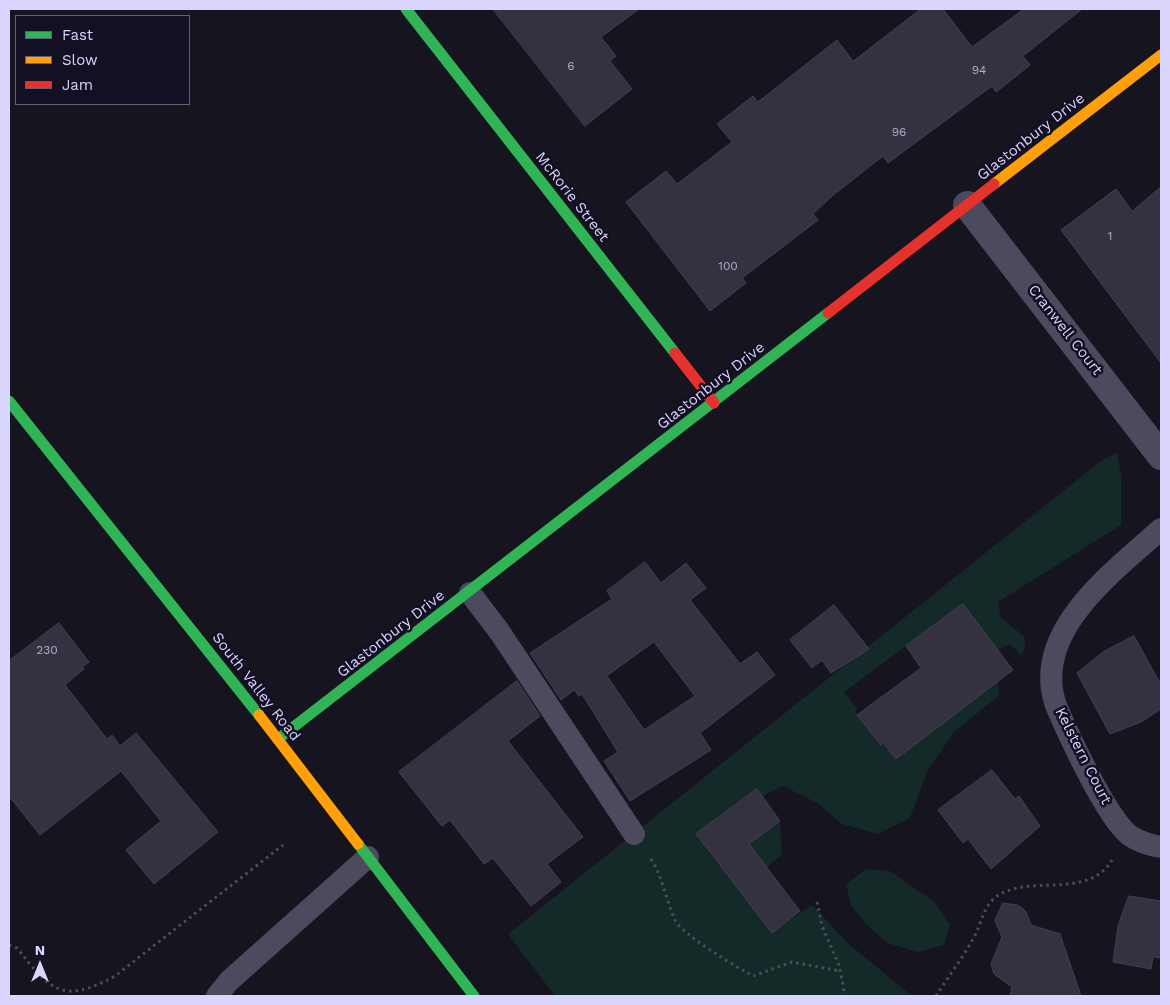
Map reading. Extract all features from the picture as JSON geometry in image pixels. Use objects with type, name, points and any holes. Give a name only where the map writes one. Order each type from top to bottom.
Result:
[{"type":"street","name":"McRorie Street","points":[[406,9],[714,403]]},
{"type":"street","name":"Glastonbury Drive","points":[[278,739],[470,593],[1161,55]]},
{"type":"street","name":"Cranwell Court","points":[[967,205],[1161,456]]},
{"type":"street","name":"South Valley Road","points":[[9,401],[278,739],[474,996]]},
{"type":"lane","name":"Kelstern Court","points":[[1161,529],[1120,567],[1076,613],[1056,643],[1052,671],[1054,702],[1104,800],[1128,834],[1146,844],[1161,847]]},
{"type":"lane","points":[[470,593],[498,631],[634,834]]},
{"type":"lane","points":[[217,996],[229,981],[368,856]]},
{"type":"path","points":[[634,834],[658,870],[676,922],[727,962],[753,976],[792,962],[840,971]]},
{"type":"path","points":[[936,996],[974,938],[982,916],[991,901],[1006,891],[1070,884],[1105,872],[1128,834]]},
{"type":"path","points":[[9,946],[17,948],[53,990],[71,994],[87,992],[115,976],[283,845]]},
{"type":"path","points":[[817,902],[822,926],[840,971],[845,996]]},
{"type":"green space","points":[[1117,453],[1121,474],[1121,525],[998,602],[1001,618],[1024,636],[1025,647],[1022,656],[1010,644],[998,650],[963,604],[844,692],[857,709],[855,712],[881,745],[998,680],[999,696],[954,732],[927,772],[910,818],[878,834],[842,824],[817,803],[783,786],[762,796],[756,789],[696,834],[719,866],[780,821],[782,855],[766,868],[756,854],[728,876],[772,932],[812,905],[850,945],[912,996],[555,996],[508,934],[1102,460]]},
{"type":"green space","points":[[866,869],[890,871],[933,901],[950,924],[944,945],[918,952],[887,943],[865,923],[851,905],[846,884]]},
{"type":"building","points":[[493,9],[639,9],[601,37],[616,56],[610,61],[632,89],[585,126]]},
{"type":"building","points":[[921,9],[943,9],[972,47],[1024,9],[1082,9],[1023,56],[1030,65],[996,92],[992,86],[888,163],[883,156],[832,196],[813,214],[818,220],[742,278],[746,283],[710,311],[626,202],[666,171],[677,184],[732,142],[717,124],[753,96],[758,102],[837,40],[853,61]]},
{"type":"building","points":[[1161,187],[1161,363],[1061,230],[1116,189],[1132,211]]},
{"type":"building","points":[[645,562],[661,583],[686,563],[706,588],[690,600],[740,664],[757,652],[775,675],[700,733],[711,750],[630,801],[604,761],[618,752],[582,694],[579,696],[574,690],[561,700],[530,653],[612,599],[607,591]],"holes":[[[654,642],[695,696],[644,730],[607,676]]]},
{"type":"building","points":[[963,604],[1013,670],[896,759],[883,742],[881,745],[857,715],[921,668],[906,646]]},
{"type":"building","points":[[834,605],[869,649],[831,673],[822,660],[812,668],[790,640]]},
{"type":"building","points":[[59,623],[89,662],[82,667],[84,669],[65,685],[107,739],[112,735],[120,746],[136,733],[218,832],[154,884],[126,850],[161,821],[121,771],[40,835],[9,796],[9,661]]},
{"type":"building","points":[[1134,636],[1161,685],[1161,709],[1141,722],[1110,734],[1077,673],[1103,652]]},
{"type":"building","points":[[517,681],[540,716],[508,741],[583,837],[547,864],[561,882],[531,906],[493,858],[484,864],[450,820],[442,826],[399,772]]},
{"type":"building","points":[[992,770],[1015,799],[1019,796],[1040,826],[991,869],[968,839],[963,843],[938,810]]},
{"type":"building","points":[[757,789],[780,821],[749,844],[800,911],[772,933],[696,834]]},
{"type":"building","points":[[1129,896],[1161,901],[1161,958],[1153,957],[1151,969],[1113,962],[1118,926]]},
{"type":"building","points":[[1003,903],[1017,905],[1022,908],[1026,912],[1031,925],[1060,934],[1081,996],[1010,996],[1012,987],[994,974],[991,964],[1002,937],[995,921]]},
{"type":"traffic: fast","points":[[406,9],[675,353]]},
{"type":"traffic: fast","points":[[278,739],[828,313]]},
{"type":"traffic: fast","points":[[9,401],[259,715]]},
{"type":"traffic: fast","points":[[358,844],[474,996]]},
{"type":"traffic: slow","points":[[994,184],[1161,55]]},
{"type":"traffic: slow","points":[[259,715],[358,844]]},
{"type":"traffic: jam","points":[[828,313],[994,184]]},
{"type":"traffic: jam","points":[[675,353],[714,403]]}]
